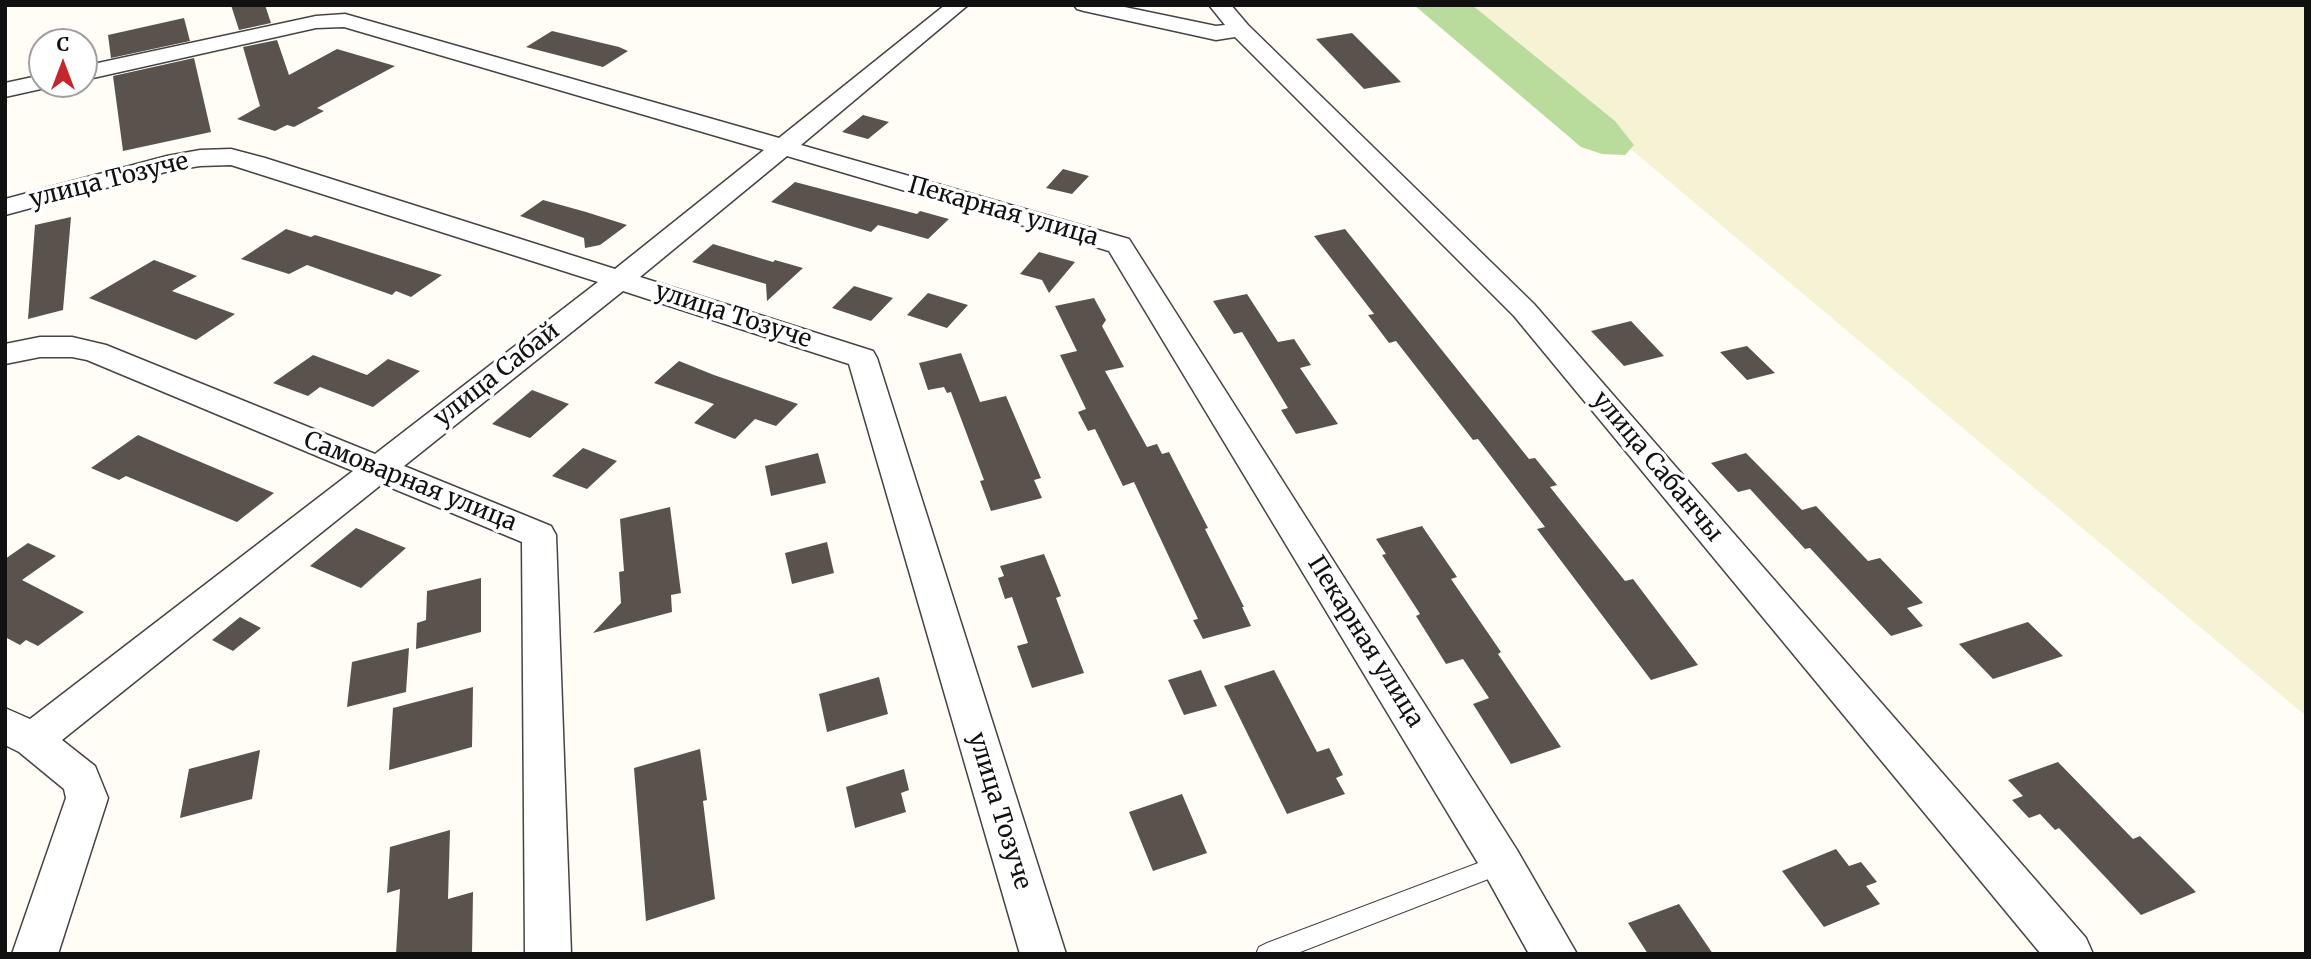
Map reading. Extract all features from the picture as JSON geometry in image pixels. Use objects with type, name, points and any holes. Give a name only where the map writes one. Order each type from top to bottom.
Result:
[{"type":"street","name":"улица Сабай","points":[[19,733],[378,469],[619,279],[958,5]]},
{"type":"street","points":[[1084,5],[1216,33],[1240,30]]},
{"type":"street","name":"улица Сабанчы","points":[[1219,5],[1240,30],[1524,310],[2070,954]]},
{"type":"street","name":"Пекарная улица","points":[[98,70],[316,22],[345,20],[1119,245],[1502,864],[1554,954]]},
{"type":"street","points":[[5,90],[28,85]]},
{"type":"street","name":"улица Тозуче","points":[[5,206],[167,164],[200,158],[230,158],[256,163],[862,358],[1043,954]]},
{"type":"street","name":"Самоварная улица","points":[[5,354],[40,347],[72,347],[95,352],[539,535],[548,954]]},
{"type":"street","points":[[19,733],[81,779],[87,798],[34,954]]},
{"type":"lane","points":[[1267,954],[1502,864]]},
{"type":"shaded area","points":[[1459,5],[2306,5],[2306,716]]},
{"type":"green space","points":[[1414,5],[1472,5],[1615,121],[1634,145],[1625,155],[1602,154],[1581,147]]},
{"type":"building","points":[[231,5],[265,5],[271,23],[239,30]]},
{"type":"building","points":[[184,18],[190,41],[111,58],[108,35]]},
{"type":"building","points":[[552,31],[628,51],[603,67],[526,47]]},
{"type":"building","points":[[1352,33],[1401,82],[1364,89],[1316,39]]},
{"type":"building","points":[[277,40],[289,75],[337,49],[395,66],[317,108],[324,111],[294,127],[287,125],[275,131],[237,119],[260,106],[243,47]]},
{"type":"building","points":[[194,58],[211,132],[123,151],[113,76]]},
{"type":"building","points":[[863,115],[889,122],[868,139],[842,132]]},
{"type":"building","points":[[1063,169],[1089,176],[1072,194],[1046,188]]},
{"type":"building","points":[[795,182],[917,214],[920,211],[949,219],[928,239],[878,225],[871,232],[771,202]]},
{"type":"building","points":[[543,200],[627,225],[600,245],[585,248],[584,238],[520,216]]},
{"type":"building","points":[[71,217],[63,310],[28,319],[35,225]]},
{"type":"building","points":[[286,229],[311,237],[315,235],[442,275],[411,297],[396,291],[392,295],[307,265],[289,274],[241,259]]},
{"type":"building","points":[[1345,229],[1529,459],[1535,458],[1557,485],[1550,487],[1625,581],[1633,579],[1698,665],[1651,680],[1537,529],[1545,527],[1478,439],[1473,440],[1396,341],[1389,343],[1368,315],[1374,314],[1314,236]]},
{"type":"building","points":[[713,244],[803,268],[767,301],[766,284],[692,262]]},
{"type":"building","points":[[1039,252],[1075,262],[1049,293],[1042,280],[1020,274]]},
{"type":"building","points":[[154,260],[197,276],[172,291],[235,314],[196,340],[89,298]]},
{"type":"building","points":[[854,286],[893,298],[871,321],[832,308]]},
{"type":"building","points":[[928,293],[968,305],[947,328],[907,315]]},
{"type":"building","points":[[1247,294],[1278,342],[1294,339],[1311,365],[1300,368],[1338,424],[1296,434],[1281,410],[1288,408],[1242,332],[1234,334],[1213,301]]},
{"type":"building","points":[[1094,298],[1106,320],[1102,326],[1124,367],[1105,371],[1147,447],[1157,444],[1162,454],[1169,452],[1208,528],[1205,529],[1251,626],[1203,639],[1193,620],[1198,619],[1134,482],[1123,486],[1095,429],[1088,431],[1078,412],[1086,409],[1060,355],[1077,351],[1055,306]]},
{"type":"building","points":[[1631,321],[1664,356],[1624,366],[1591,331]]},
{"type":"building","points":[[1747,346],[1775,373],[1747,380],[1720,352]]},
{"type":"building","points":[[961,353],[980,402],[1006,396],[1041,478],[1034,480],[1042,498],[991,511],[980,481],[984,480],[951,392],[947,393],[944,387],[928,390],[919,363]]},
{"type":"building","points":[[313,355],[367,375],[388,359],[420,371],[373,407],[320,387],[308,396],[273,383]]},
{"type":"building","points":[[679,361],[798,404],[776,426],[755,419],[735,439],[694,423],[714,404],[654,383]]},
{"type":"building","points":[[532,390],[569,404],[530,438],[492,424]]},
{"type":"building","points":[[138,435],[274,493],[237,522],[126,476],[119,480],[91,468]]},
{"type":"building","points":[[583,448],[617,461],[587,489],[552,476]]},
{"type":"building","points":[[818,453],[826,483],[771,496],[765,466]]},
{"type":"building","points":[[1746,453],[1802,510],[1816,506],[1868,561],[1880,558],[1923,603],[1907,608],[1923,626],[1891,636],[1810,548],[1805,549],[1750,489],[1738,492],[1711,463]]},
{"type":"building","points":[[670,507],[681,593],[671,595],[672,612],[593,633],[621,603],[619,572],[624,571],[620,519]]},
{"type":"building","points":[[1422,526],[1457,577],[1451,579],[1501,652],[1498,654],[1561,747],[1511,764],[1473,704],[1489,698],[1463,659],[1446,664],[1416,616],[1420,614],[1382,555],[1386,554],[1376,539]]},
{"type":"building","points":[[356,528],[406,548],[361,588],[310,566]]},
{"type":"building","points":[[827,542],[834,573],[792,584],[785,553]]},
{"type":"building","points":[[28,543],[56,556],[22,580],[84,612],[38,646],[26,640],[20,645],[5,637],[5,559]]},
{"type":"building","points":[[1044,554],[1061,596],[1056,598],[1084,673],[1032,688],[1017,646],[1028,643],[1012,597],[1005,599],[998,578],[1004,576],[1000,566]]},
{"type":"building","points":[[481,578],[481,632],[416,649],[417,623],[426,620],[427,591]]},
{"type":"building","points":[[240,617],[261,628],[233,651],[212,640]]},
{"type":"building","points":[[2028,622],[2063,656],[1993,679],[1959,644]]},
{"type":"building","points":[[409,648],[406,692],[347,707],[352,662]]},
{"type":"building","points":[[1201,670],[1217,706],[1184,715],[1168,680]]},
{"type":"building","points":[[1274,670],[1317,752],[1329,748],[1343,775],[1336,778],[1345,794],[1287,814],[1224,686]]},
{"type":"building","points":[[879,677],[888,714],[827,732],[819,694]]},
{"type":"building","points":[[473,687],[472,747],[389,770],[393,708]]},
{"type":"building","points":[[700,749],[707,800],[703,801],[715,899],[646,921],[634,768]]},
{"type":"building","points":[[260,750],[252,799],[180,818],[189,769]]},
{"type":"building","points":[[2058,762],[2133,839],[2140,836],[2196,892],[2141,915],[2059,828],[2055,830],[2040,814],[2029,818],[2012,800],[2023,796],[2008,780]]},
{"type":"building","points":[[904,769],[909,790],[901,793],[906,812],[855,828],[846,787]]},
{"type":"building","points":[[1182,794],[1207,853],[1153,871],[1129,812]]},
{"type":"building","points":[[450,830],[448,899],[473,892],[472,954],[396,954],[400,889],[387,893],[390,847]]},
{"type":"building","points":[[1836,849],[1849,866],[1861,862],[1877,882],[1866,886],[1880,904],[1824,927],[1782,871]]},
{"type":"building","points":[[1679,904],[1713,954],[1648,954],[1628,923]]}]
